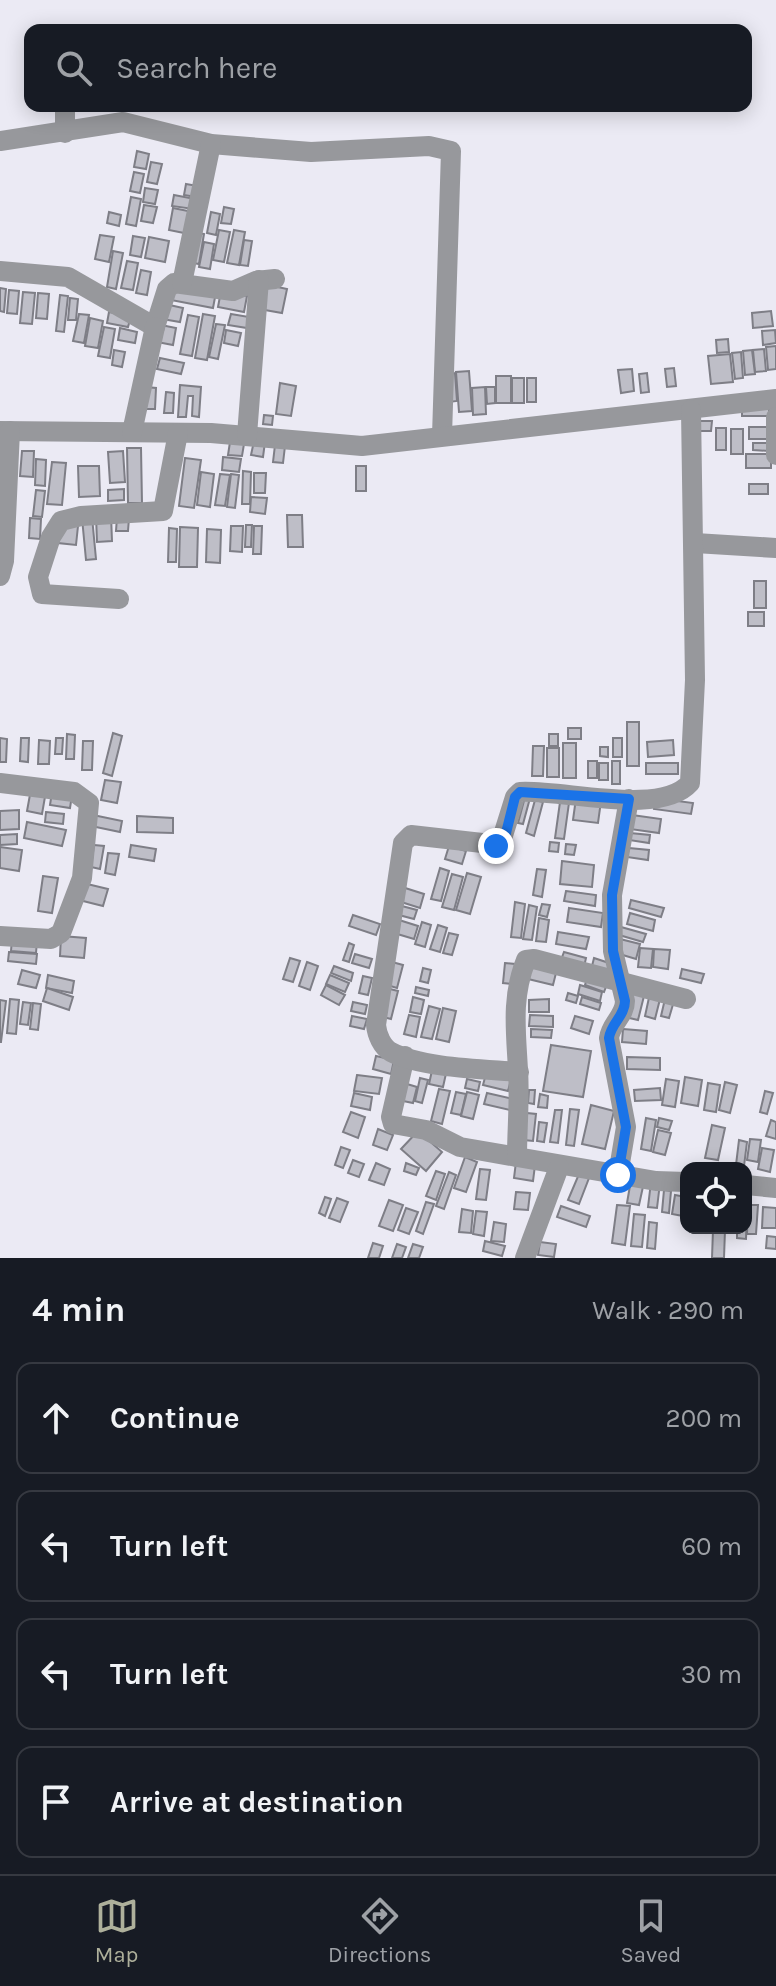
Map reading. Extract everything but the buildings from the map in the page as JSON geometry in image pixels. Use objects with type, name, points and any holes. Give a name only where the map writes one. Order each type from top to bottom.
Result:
[{"type":"street","points":[[65,112],[65,133]]},
{"type":"street","points":[[0,141],[123,122],[211,144],[311,152],[429,146],[451,151],[442,436]]},
{"type":"street","points":[[182,283],[211,144]]},
{"type":"street","points":[[0,271],[68,277],[155,327]]},
{"type":"street","points":[[132,432],[155,327],[167,289],[174,283],[182,283],[233,291],[267,279],[247,435]]},
{"type":"street","points":[[0,576],[4,561],[5,431],[247,435],[362,446],[776,399]]},
{"type":"street","points":[[519,1072],[405,1056],[384,1046],[376,1025],[404,840],[415,835],[500,845],[515,797],[520,792],[629,799],[670,795],[686,788],[692,777],[695,543],[691,410]]},
{"type":"street","points":[[776,417],[776,455]]},
{"type":"street","points":[[119,599],[42,594],[38,577],[51,537],[57,524],[73,517],[163,511],[178,433]]},
{"type":"street","points":[[695,543],[776,548]]},
{"type":"street","points":[[0,783],[74,792],[89,803],[82,878],[61,933],[51,939],[0,936]]},
{"type":"street","points":[[618,1175],[626,1127],[609,1038],[611,1028],[625,1010],[613,951],[612,895],[629,799]]},
{"type":"street","points":[[517,1157],[519,1072],[514,1003],[526,960],[544,960],[686,999]]},
{"type":"street","points":[[405,1056],[391,1117],[393,1124],[426,1130],[460,1147],[559,1167],[680,1181]]},
{"type":"street","points":[[525,1258],[559,1167]]},
{"type":"street","points":[[752,1185],[775,1185]]},
{"type":"route","points":[[496,846],[503,841],[515,797],[520,792],[629,799],[612,895],[613,951],[625,1001],[625,1010],[611,1028],[609,1038],[626,1127],[618,1175]]}]
